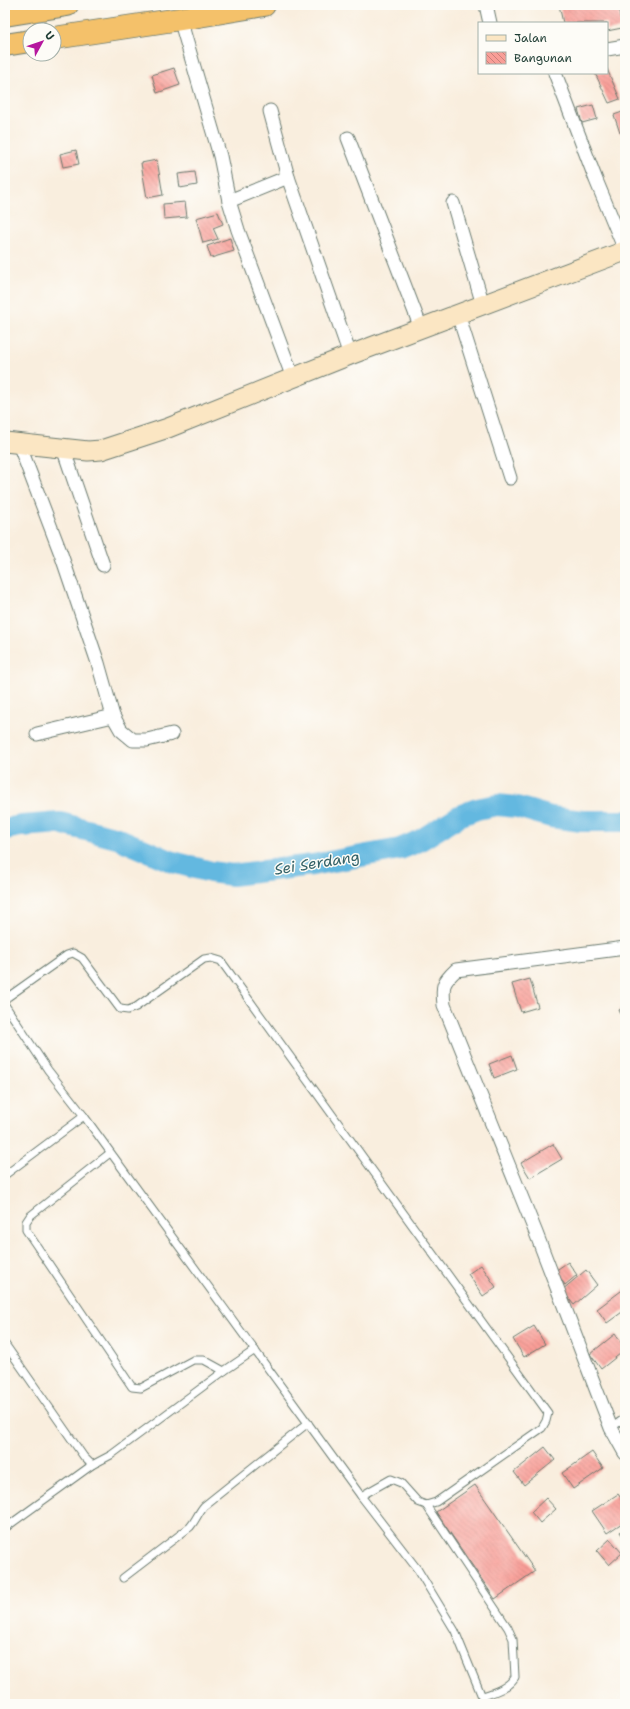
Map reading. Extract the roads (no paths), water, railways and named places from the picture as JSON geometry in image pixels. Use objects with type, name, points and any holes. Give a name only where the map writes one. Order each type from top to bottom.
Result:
[{"type":"highway","points":[[5,15],[67,5]]},
{"type":"highway","points":[[62,37],[264,5]]},
{"type":"highway","points":[[5,45],[22,42]]},
{"type":"street","points":[[486,5],[490,22]]},
{"type":"street","points":[[180,19],[220,156],[229,201],[238,230],[293,378]]},
{"type":"street","points":[[608,49],[625,46]]},
{"type":"street","points":[[172,734],[147,740],[133,740],[121,730],[113,716],[98,663],[61,554],[12,443],[88,451],[101,450],[124,444],[350,355],[625,250],[596,180],[555,74]]},
{"type":"street","points":[[270,111],[288,177],[350,355]]},
{"type":"street","points":[[348,138],[421,328]]},
{"type":"street","points":[[229,201],[288,177]]},
{"type":"street","points":[[453,202],[483,305]]},
{"type":"street","points":[[458,314],[510,478]]},
{"type":"street","points":[[62,448],[103,565]]},
{"type":"street","points":[[38,734],[113,716]]},
{"type":"street","points":[[625,948],[456,970],[445,980],[442,988],[444,1004],[536,1233],[611,1428],[625,1452]]},
{"type":"lane","points":[[5,999],[73,953],[82,958],[120,1009],[128,1010],[136,1007],[204,959],[211,958],[221,961],[548,1413],[542,1428],[436,1502],[426,1505]]},
{"type":"lane","points":[[5,1005],[48,1070],[84,1116],[361,1496],[418,1570],[455,1631],[484,1700],[507,1687],[515,1677],[513,1639],[508,1628],[426,1505],[418,1502],[401,1483],[391,1479],[361,1496]]},
{"type":"lane","points":[[5,1175],[84,1116]]},
{"type":"lane","points":[[110,1153],[30,1216],[26,1222],[26,1230],[132,1387],[141,1388],[193,1360],[204,1360],[224,1371]]},
{"type":"lane","points":[[5,1344],[84,1457],[92,1465]]},
{"type":"lane","points":[[5,1528],[92,1465],[111,1455],[224,1371],[255,1350]]},
{"type":"lane","points":[[611,1428],[625,1418]]},
{"type":"lane","points":[[123,1578],[190,1526],[196,1520],[198,1513],[204,1506],[308,1423]]},
{"type":"waterway","name":"Sei Serdang","points":[[5,829],[21,826],[60,823],[117,838],[173,862],[211,872],[232,875],[312,865],[400,849],[419,841],[459,816],[477,809],[497,805],[517,807],[551,817],[582,821],[625,821]]}]
